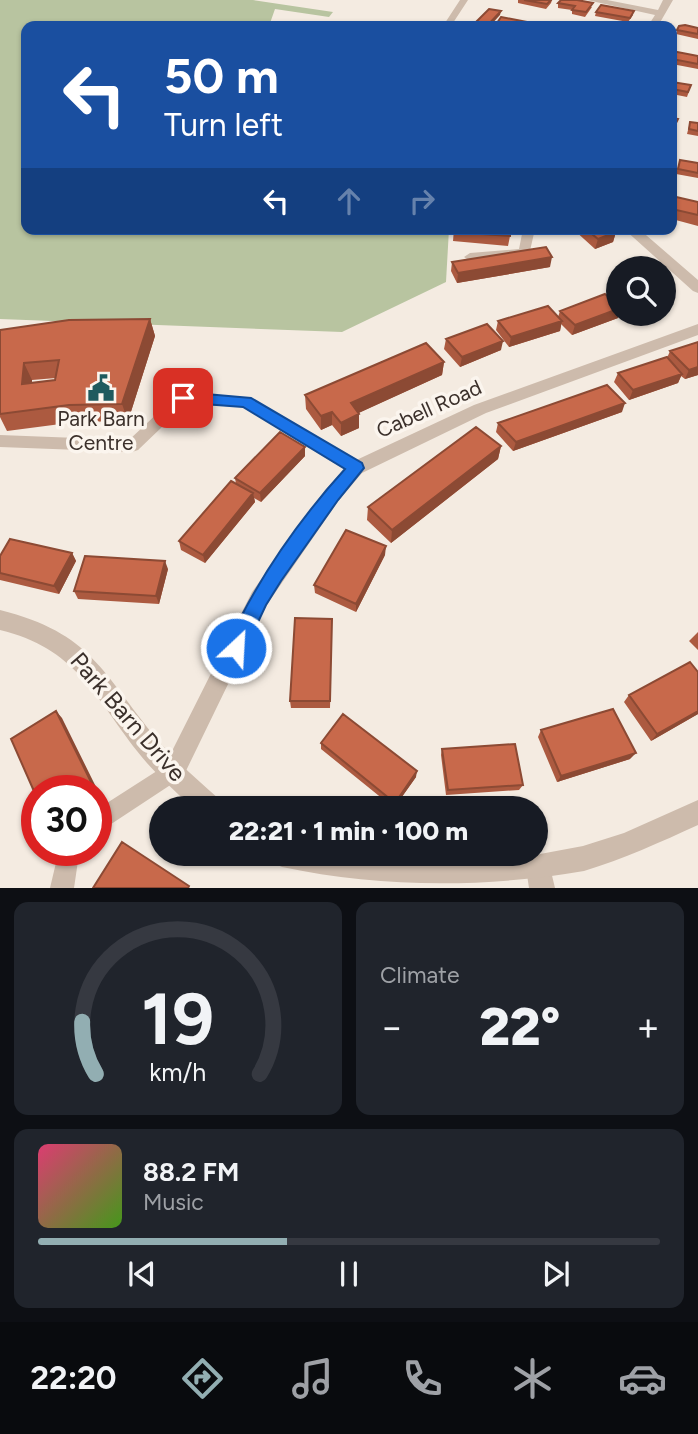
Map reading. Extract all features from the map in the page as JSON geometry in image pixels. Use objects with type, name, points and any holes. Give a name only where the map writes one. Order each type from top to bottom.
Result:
[{"type":"street","points":[[592,0],[660,13]]},
{"type":"street","points":[[656,21],[668,0]]},
{"type":"street","points":[[638,235],[698,288]]},
{"type":"street","name":"Cabell Road","points":[[174,771],[259,599],[325,505],[356,468],[480,409],[698,328]]},
{"type":"street","name":"Park Barn Drive","points":[[0,620],[30,628],[74,651],[88,665],[148,746],[198,796]]},
{"type":"street","points":[[332,866],[401,876],[540,878],[623,846],[698,812]]},
{"type":"lane","points":[[450,21],[464,0]]},
{"type":"lane","points":[[470,257],[525,252],[528,235]]},
{"type":"lane","points":[[0,441],[132,446],[183,398],[246,402],[356,468]]},
{"type":"lane","points":[[112,812],[174,771]]},
{"type":"lane","points":[[62,888],[66,866]]},
{"type":"green space","points":[[0,0],[253,0],[333,12],[329,17],[275,9],[271,21],[21,21],[21,235],[449,235],[446,282],[342,332],[0,319]]},
{"type":"building","points":[[524,0],[551,0],[547,4]]},
{"type":"building","points":[[561,0],[593,3],[586,12],[572,10],[575,6],[558,3]]},
{"type":"building","points":[[601,5],[634,11],[630,18],[596,12]]},
{"type":"building","points":[[489,9],[501,11],[492,21],[477,21]]},
{"type":"building","points":[[501,17],[522,21],[498,21]]},
{"type":"building","points":[[679,26],[698,28],[698,34],[677,30]]},
{"type":"building","points":[[677,52],[698,56],[698,64],[677,60]]},
{"type":"building","points":[[677,83],[691,85],[688,92],[677,90]]},
{"type":"building","points":[[690,122],[698,123],[698,131],[689,129]]},
{"type":"building","points":[[680,160],[698,163],[698,173],[678,169]]},
{"type":"building","points":[[677,197],[698,202],[698,215],[677,210]]},
{"type":"building","points":[[546,247],[552,257],[458,273],[452,262]]},
{"type":"building","points":[[606,295],[606,313],[575,325],[560,311]]},
{"type":"building","points":[[548,306],[562,321],[511,337],[498,321]]},
{"type":"building","name":"Park Barn Centre","points":[[150,319],[122,404],[69,405],[0,414],[0,330],[69,320]],"holes":[[[59,360],[55,380],[22,384],[24,363]]]},
{"type":"building","points":[[487,324],[503,341],[462,357],[446,339]]},
{"type":"building","points":[[698,342],[698,367],[689,370],[670,351]]},
{"type":"building","points":[[426,343],[444,362],[351,403],[359,414],[341,423],[332,412],[321,416],[305,395]]},
{"type":"building","points":[[667,357],[682,374],[633,390],[618,373]]},
{"type":"building","points":[[607,385],[625,403],[516,442],[498,423]]},
{"type":"building","points":[[476,427],[501,446],[392,530],[368,507]]},
{"type":"building","points":[[280,432],[305,447],[260,493],[235,478]]},
{"type":"building","points":[[231,481],[253,493],[203,555],[179,541]]},
{"type":"building","points":[[346,530],[386,546],[356,604],[314,585]]},
{"type":"building","points":[[10,539],[72,553],[54,586],[0,573],[0,556]]},
{"type":"building","points":[[85,556],[165,561],[156,596],[74,591]]},
{"type":"building","points":[[295,618],[332,619],[330,701],[290,701]]},
{"type":"building","points":[[690,662],[698,672],[698,711],[657,734],[629,695]]},
{"type":"building","points":[[613,709],[636,753],[561,776],[541,730]]},
{"type":"building","points":[[56,711],[88,775],[27,775],[11,739]]},
{"type":"building","points":[[343,714],[417,771],[400,796],[386,796],[321,743]]},
{"type":"building","points":[[515,744],[523,785],[448,790],[442,749]]},
{"type":"building","points":[[122,842],[149,860],[149,866],[159,866],[189,886],[93,888],[107,866],[112,866],[112,858]]},
{"type":"place","name":"Park Barn Centre","points":[[101,388]]},
{"type":"route","points":[[183,398],[246,402],[356,468],[332,495],[274,576],[259,599],[236,648]]}]
